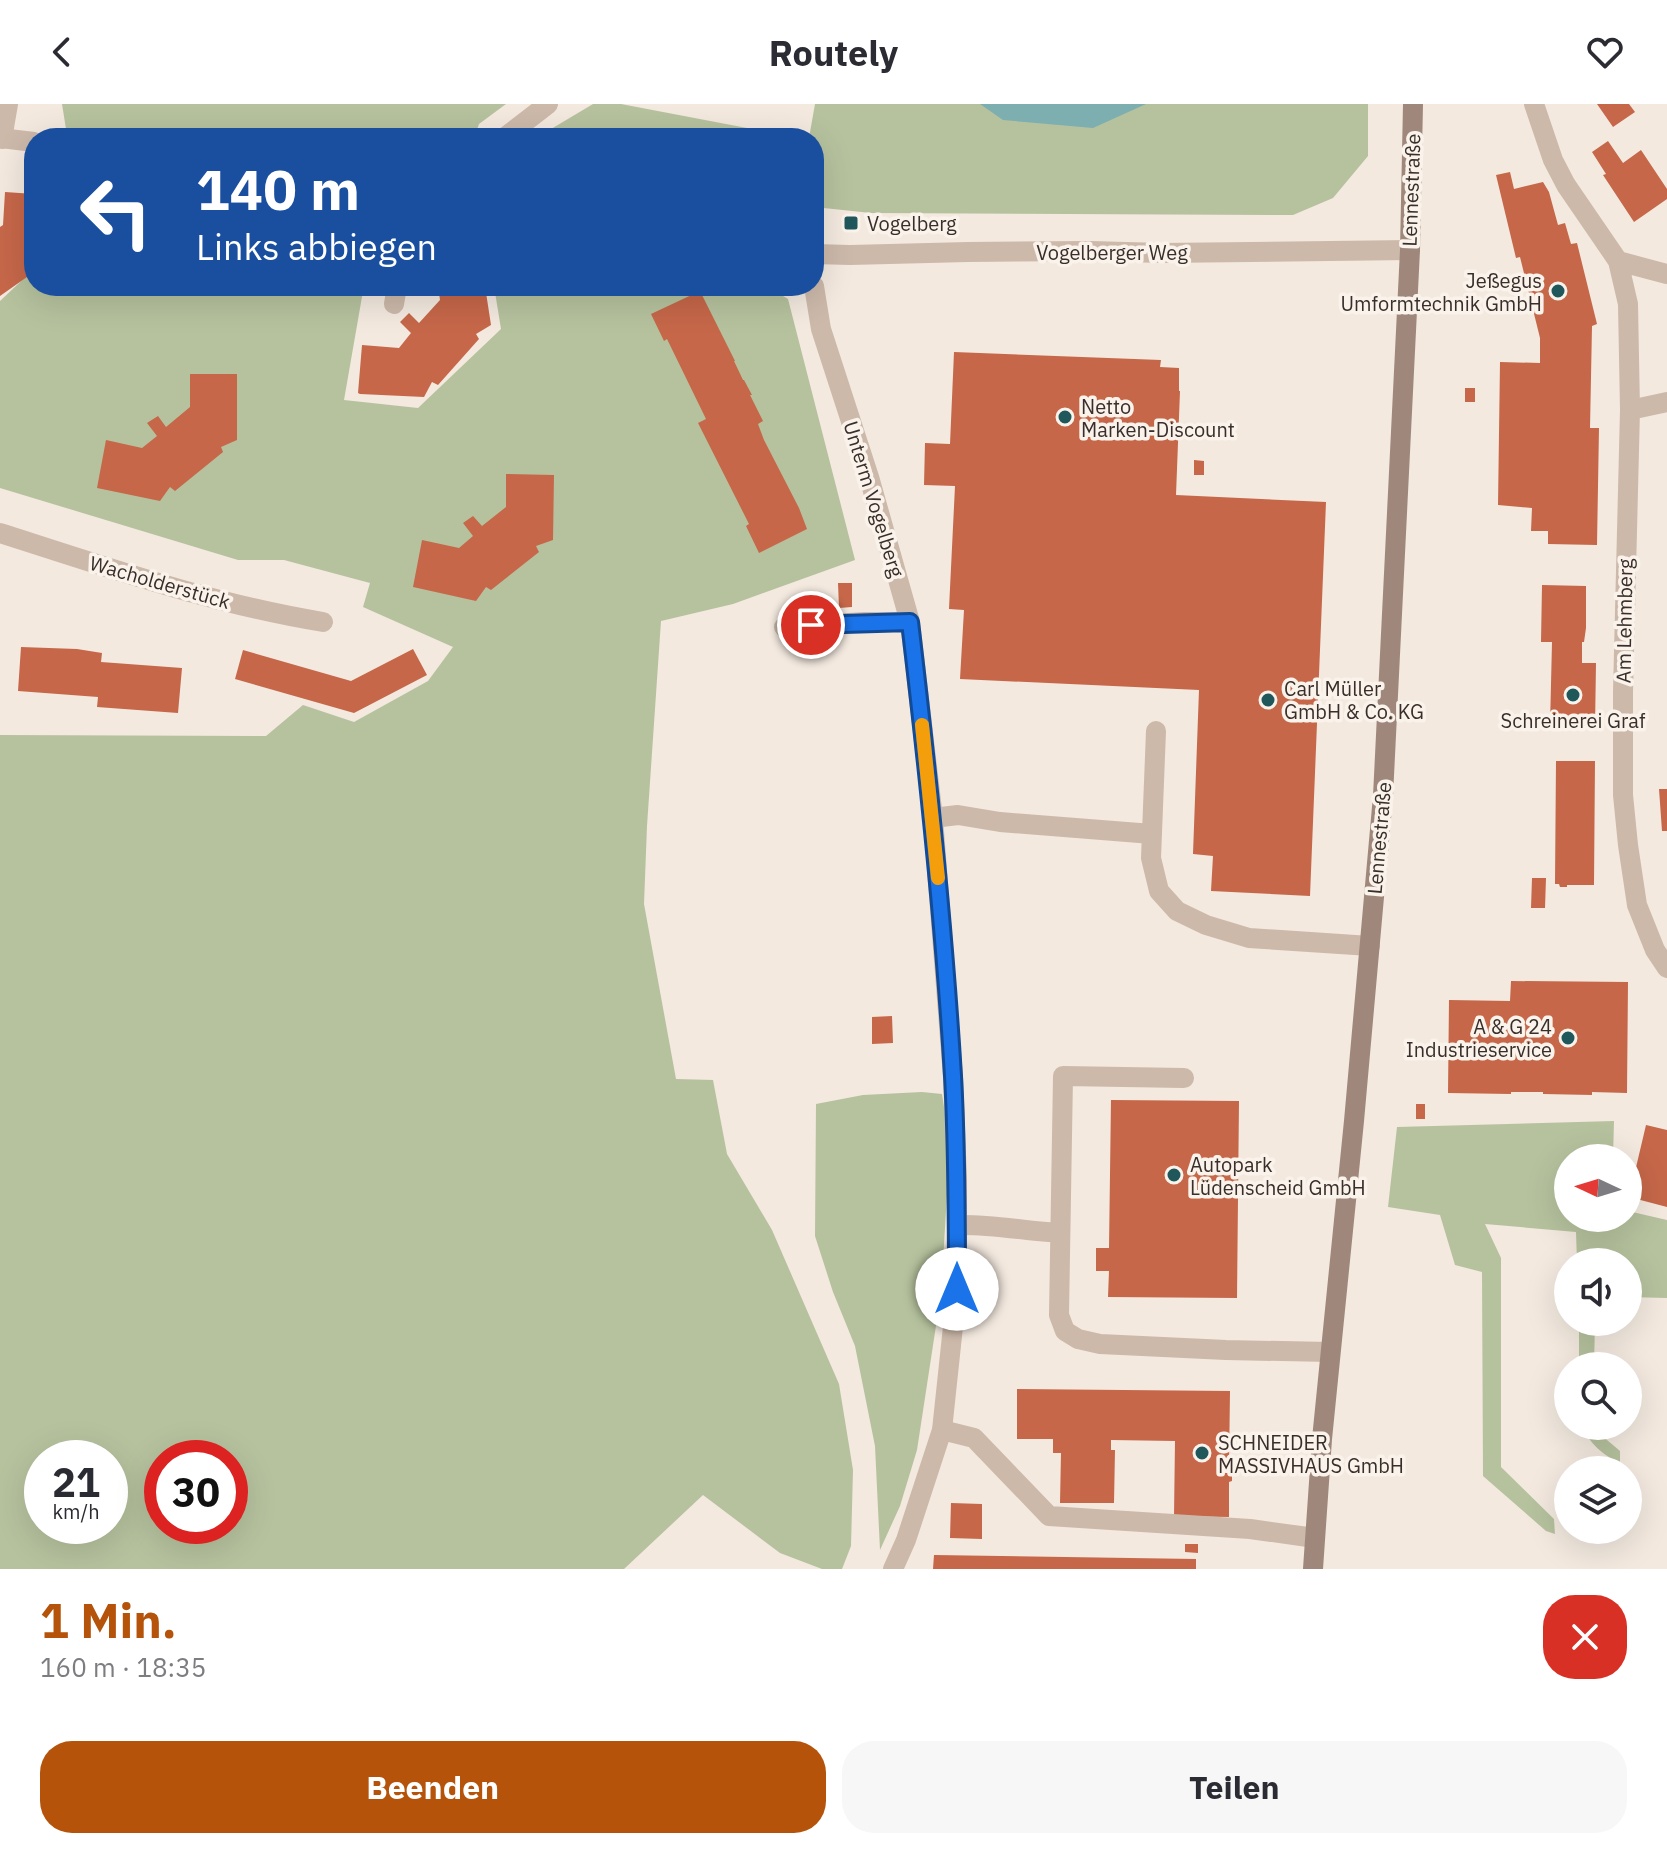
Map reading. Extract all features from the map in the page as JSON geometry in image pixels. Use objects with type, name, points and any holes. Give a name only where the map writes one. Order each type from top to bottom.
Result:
[{"type":"main road","name":"Lennestraße","points":[[1313,1569],[1330,1352],[1383,796],[1410,250],[1413,104]]},
{"type":"street","points":[[8,104],[1,138],[24,141]]},
{"type":"street","points":[[517,128],[548,104]]},
{"type":"street","name":"Am Lehmberg","points":[[1534,104],[1553,160],[1566,185],[1618,261],[1628,304],[1630,410],[1623,795],[1637,905],[1655,950],[1667,968]]},
{"type":"street","name":"Vogelberger Weg","points":[[824,254],[1410,250]]},
{"type":"street","points":[[1618,261],[1667,274]]},
{"type":"street","name":"Unterm Vogelberg","points":[[816,296],[821,329],[869,477],[910,622],[933,818],[953,1077],[957,1289],[942,1430],[906,1540],[893,1569]]},
{"type":"street","points":[[1630,410],[1667,402]]},
{"type":"street","name":"Wacholderstück","points":[[0,533],[142,579],[236,605],[323,622]]},
{"type":"street","points":[[784,627],[910,622]]},
{"type":"street","points":[[1156,731],[1151,858],[1159,891],[1177,911],[1206,925],[1249,938],[1370,946]]},
{"type":"street","points":[[933,818],[958,815],[1000,822],[1152,834]]},
{"type":"street","points":[[1184,1078],[1063,1076],[1059,1315],[1065,1331],[1078,1339],[1100,1344],[1330,1352]]},
{"type":"street","points":[[957,1225],[977,1224],[1060,1233]]},
{"type":"street","points":[[942,1430],[974,1438],[1049,1516],[1250,1529],[1315,1538]]},
{"type":"green space","points":[[62,104],[506,104],[478,128],[66,128]]},
{"type":"green space","points":[[593,104],[621,104],[747,128],[553,128]]},
{"type":"green space","points":[[815,104],[1368,104],[1368,156],[1333,198],[1293,215],[871,213],[824,208],[824,128],[811,128]]},
{"type":"green space","points":[[24,278],[24,296],[362,296],[344,400],[418,408],[501,329],[496,296],[783,296],[788,299],[855,560],[733,604],[661,621],[644,904],[676,1079],[713,1080],[727,1154],[772,1230],[839,1384],[853,1470],[851,1546],[842,1569],[822,1569],[780,1553],[703,1495],[624,1569],[0,1569],[0,735],[266,736],[303,705],[354,722],[428,681],[453,647],[363,607],[370,583],[284,560],[238,560],[0,488],[0,301]]},
{"type":"green space","points":[[942,1094],[950,1146],[941,1293],[917,1450],[900,1506],[880,1550],[875,1446],[855,1346],[815,1236],[816,1104],[863,1095]]},
{"type":"green space","points":[[1614,1121],[1613,1144],[1554,1144],[1554,1230],[1485,1224],[1501,1258],[1501,1467],[1554,1519],[1554,1534],[1546,1531],[1483,1476],[1482,1272],[1455,1265],[1440,1215],[1388,1207],[1397,1127]]},
{"type":"green space","points":[[1642,1214],[1667,1220],[1667,1298],[1642,1297],[1642,1248],[1577,1248],[1576,1232],[1642,1232]]},
{"type":"green space","points":[[1579,1336],[1595,1336],[1594,1352],[1579,1352]]},
{"type":"green space","points":[[1590,1440],[1607,1440],[1620,1451],[1620,1456],[1607,1456]]},
{"type":"water","points":[[980,104],[1146,104],[1093,128],[1003,120]]},
{"type":"building","points":[[1597,104],[1629,104],[1635,112],[1613,127]]},
{"type":"building","points":[[1608,141],[1623,163],[1641,150],[1667,189],[1667,199],[1634,222],[1603,175],[1606,174],[1592,152]]},
{"type":"building","points":[[1510,172],[1514,189],[1543,182],[1549,192],[1558,225],[1565,223],[1571,244],[1577,243],[1597,324],[1592,326],[1590,428],[1599,428],[1597,545],[1548,544],[1548,531],[1531,531],[1532,508],[1498,505],[1500,362],[1540,363],[1540,338],[1496,175]]},
{"type":"building","points":[[5,192],[24,193],[24,279],[0,296],[0,227],[3,225]]},
{"type":"building","points":[[439,296],[487,296],[491,325],[476,334],[479,339],[438,385],[432,382],[424,397],[358,393],[362,345],[399,348],[411,333],[400,322],[409,313],[419,323],[440,300]]},
{"type":"building","points":[[689,296],[702,296],[752,395],[763,421],[758,424],[764,440],[807,529],[759,553],[746,526],[749,524],[698,423],[706,419],[667,339],[664,341],[651,314]]},
{"type":"building","points":[[954,352],[1161,360],[1160,367],[1179,368],[1176,495],[1326,502],[1310,896],[1211,891],[1213,856],[1193,854],[1199,690],[960,679],[964,610],[949,609],[955,486],[924,485],[925,443],[950,444]]},
{"type":"building","points":[[190,374],[237,374],[237,440],[221,447],[223,452],[175,491],[170,487],[160,501],[97,488],[106,440],[142,448],[157,436],[147,423],[158,416],[166,427],[190,407]]},
{"type":"building","points":[[1465,388],[1475,388],[1475,402],[1465,402]]},
{"type":"building","points":[[1194,460],[1204,461],[1204,475],[1194,475]]},
{"type":"building","points":[[506,474],[554,475],[553,540],[536,546],[539,552],[491,590],[486,587],[476,601],[413,587],[422,540],[459,548],[473,536],[463,523],[473,516],[482,526],[506,507]]},
{"type":"building","points":[[838,583],[852,583],[852,607],[839,608]]},
{"type":"building","points":[[1542,585],[1586,586],[1582,663],[1596,663],[1595,727],[1550,726],[1552,642],[1541,642]]},
{"type":"building","points":[[21,647],[77,649],[102,653],[101,662],[182,668],[178,713],[97,707],[98,697],[18,691]]},
{"type":"building","points":[[413,649],[427,675],[354,713],[235,679],[243,650],[351,681]]},
{"type":"building","points":[[1556,761],[1595,761],[1594,885],[1560,887],[1555,884]]},
{"type":"building","points":[[1659,789],[1667,789],[1667,831],[1662,831]]},
{"type":"building","points":[[1532,878],[1546,878],[1545,908],[1531,908]]},
{"type":"building","points":[[1511,981],[1628,982],[1627,1093],[1448,1093],[1449,1000],[1510,1001]]},
{"type":"building","points":[[892,1016],[893,1043],[872,1044],[872,1017]]},
{"type":"building","name":"Autopark Lüdenscheid GmbH","points":[[1111,1100],[1239,1101],[1237,1298],[1108,1297],[1109,1271],[1096,1271],[1096,1248],[1109,1248]]},
{"type":"building","points":[[1416,1104],[1425,1104],[1425,1119],[1416,1119]]},
{"type":"building","points":[[1646,1125],[1667,1130],[1667,1207],[1642,1200],[1642,1144]]},
{"type":"building","points":[[1017,1389],[1230,1391],[1229,1465],[1232,1465],[1232,1481],[1229,1482],[1229,1517],[1174,1516],[1175,1441],[1111,1440],[1111,1450],[1115,1450],[1114,1503],[1060,1503],[1061,1453],[1053,1453],[1053,1439],[1017,1439]]},
{"type":"building","points":[[951,1503],[982,1504],[982,1539],[950,1538]]},
{"type":"building","points":[[1185,1544],[1198,1544],[1198,1553],[1185,1552]]},
{"type":"building","points":[[934,1555],[1196,1559],[1196,1569],[933,1569]]},
{"type":"slow traffic","points":[[922,725],[938,878]]},
{"type":"place","name":"Vogelberg","points":[[851,223]]},
{"type":"place","name":"Jeßegus Umformtechnik GmbH","points":[[1558,291]]},
{"type":"place","name":"Netto Marken-Discount","points":[[1065,417]]},
{"type":"place","name":"Schreinerei Graf","points":[[1573,695]]},
{"type":"place","name":"Carl Müller GmbH & Co. KG","points":[[1268,700]]},
{"type":"place","name":"A & G 24 Industrieservice","points":[[1568,1038]]},
{"type":"place","name":"Autopark Lüdenscheid GmbH","points":[[1174,1175]]},
{"type":"place","name":"SCHNEIDER MASSIVHAUS GmbH","points":[[1202,1453]]},
{"type":"route","points":[[811,625],[910,622],[933,818],[947,988],[956,1154],[957,1289]]}]
